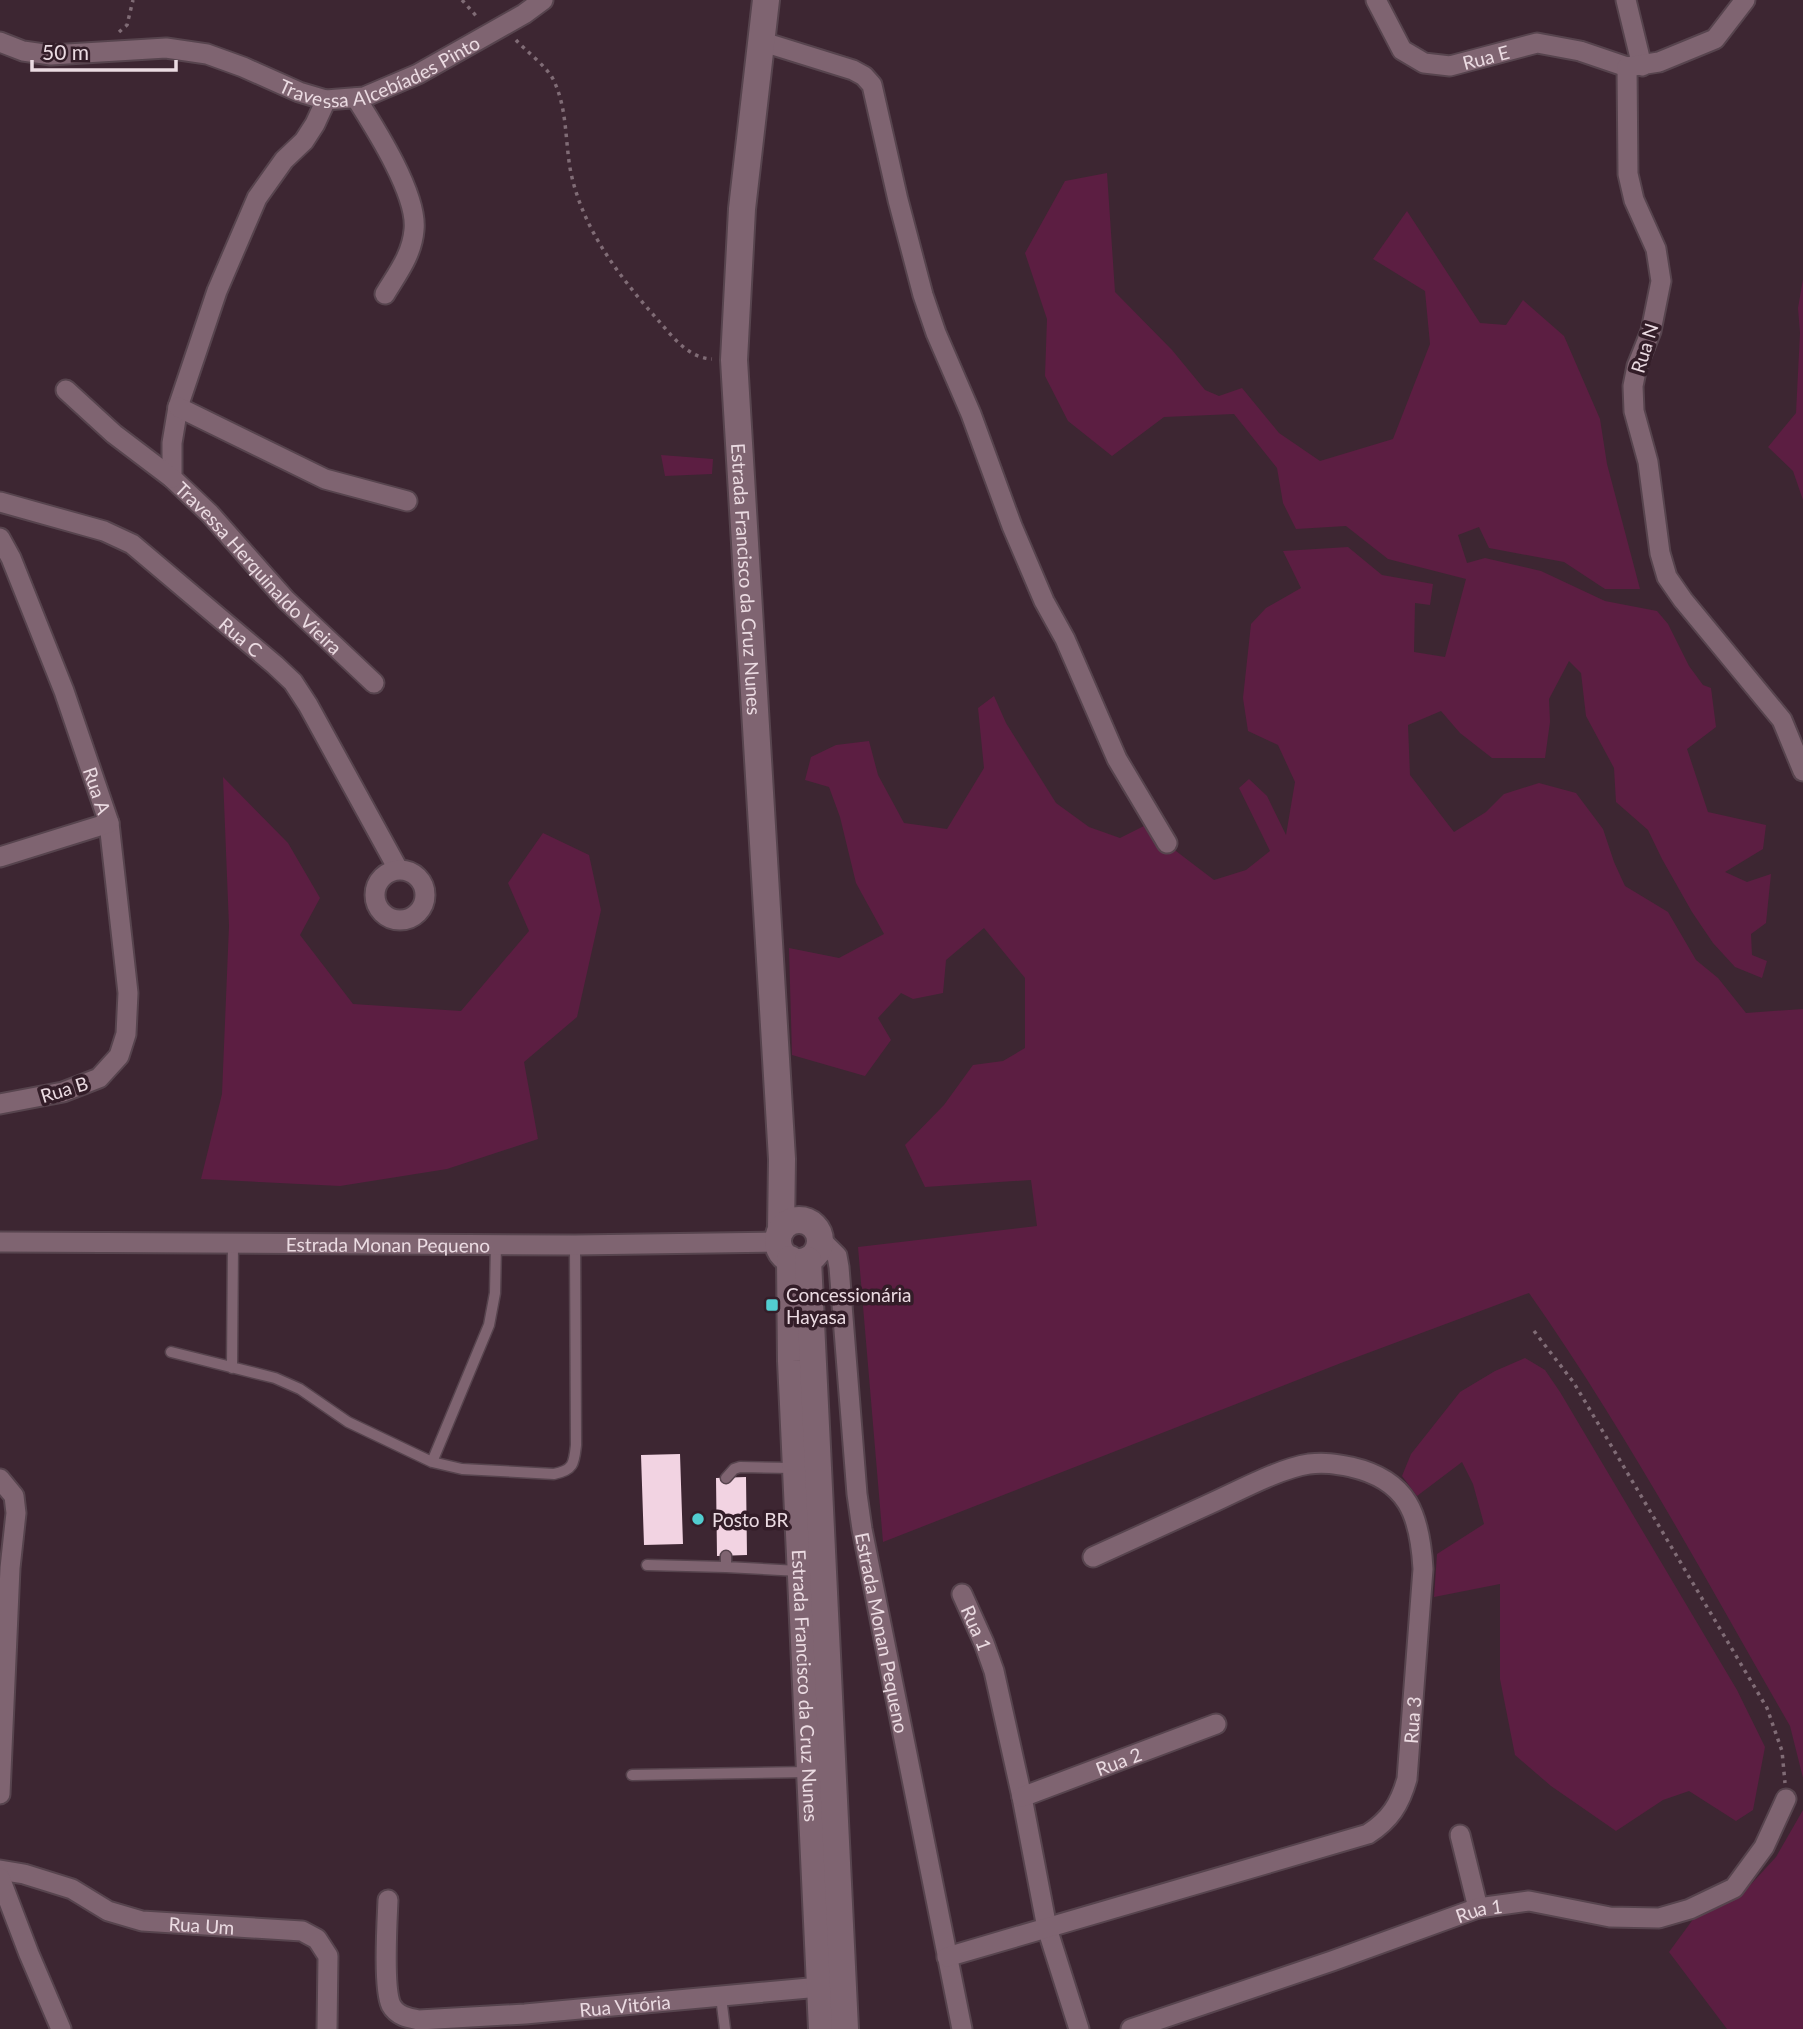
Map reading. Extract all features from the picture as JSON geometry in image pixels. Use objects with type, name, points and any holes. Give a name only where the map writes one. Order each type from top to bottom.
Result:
[{"type":"main road","name":"Estrada Francisco da Cruz Nunes","points":[[766,0],[741,209],[734,360],[782,1159],[797,1242],[831,1986],[822,2029]]},
{"type":"main road","name":"Estrada Francisco da Cruz Nunes","points":[[831,1986],[845,2029]]},
{"type":"street","name":"Travessa Alcebíades Pinto","points":[[0,42],[23,51],[51,55],[166,48],[206,54],[243,66],[299,92],[326,100],[356,98],[418,74],[524,14],[543,0]]},
{"type":"street","name":"Rua E","points":[[1376,0],[1402,51],[1424,63],[1450,66],[1537,43],[1580,51],[1634,67]]},
{"type":"street","name":"Rua N","points":[[1626,0],[1634,67],[1628,174],[1634,200],[1656,249],[1661,281],[1651,331],[1637,366],[1633,386],[1634,411],[1648,462],[1660,553],[1667,577],[1683,600],[1782,720],[1803,771]]},
{"type":"street","points":[[1634,67],[1659,62],[1715,39],[1745,0]]},
{"type":"street","points":[[760,41],[853,70],[864,76],[872,85],[898,200],[936,334],[971,414],[1012,526],[1044,601],[1065,639],[1117,760],[1167,843]]},
{"type":"street","points":[[356,98],[393,162],[412,205],[414,229],[407,258],[385,294]]},
{"type":"street","name":"Travessa Herquinaldo Vieira","points":[[326,100],[304,141],[284,160],[257,198],[218,291],[178,407],[172,478],[210,514],[286,600],[374,682]]},
{"type":"street","points":[[66,390],[114,434],[172,478]]},
{"type":"street","points":[[178,407],[325,479],[407,501]]},
{"type":"street","name":"Rua C","points":[[0,502],[104,531],[132,544],[275,665],[293,682],[308,705],[398,869]]},
{"type":"street","name":"Rua A","points":[[0,538],[11,558],[64,691],[109,823],[128,993],[126,1034],[119,1056]]},
{"type":"street","points":[[0,857],[109,823]]},
{"type":"street","name":"Rua B","points":[[0,1104],[62,1092],[99,1078],[119,1056]]},
{"type":"street","name":"Estrada Monan Pequeno","points":[[0,1242],[575,1245],[797,1242],[836,1256],[862,1529],[962,2029]]},
{"type":"street","name":"Rua 3","points":[[947,1957],[1368,1834],[1381,1826],[1398,1806],[1407,1779],[1423,1569],[1418,1528],[1399,1491],[1383,1478],[1358,1469],[1330,1463],[1306,1464],[1262,1480],[1093,1557]]},
{"type":"street","points":[[0,1479],[14,1496],[16,1513],[10,1568],[0,1794]]},
{"type":"street","name":"Rua 1","points":[[962,1594],[994,1671],[1022,1797],[1046,1928],[1079,2029]]},
{"type":"street","name":"Rua 2","points":[[1022,1797],[1216,1724]]},
{"type":"street","name":"Rua 1","points":[[1131,2029],[1478,1908],[1529,1901],[1610,1917],[1659,1917],[1690,1909],[1734,1888],[1764,1847],[1786,1799]]},
{"type":"street","points":[[1460,1835],[1478,1908]]},
{"type":"street","name":"Rua Um","points":[[0,1870],[24,1874],[72,1889],[108,1911],[142,1921],[302,1931],[317,1939],[328,1956],[327,2029]]},
{"type":"street","points":[[0,1878],[61,2029]]},
{"type":"street","name":"Rua Vitória","points":[[387,1900],[387,1987],[392,2006],[403,2017],[419,2020],[526,2022],[831,1986]]},
{"type":"lane","points":[[232,1368],[233,1243]]},
{"type":"lane","points":[[432,1462],[489,1325],[495,1293],[496,1244]]},
{"type":"lane","points":[[171,1352],[275,1378],[300,1389],[348,1422],[432,1462],[462,1469],[554,1474],[565,1472],[571,1468],[576,1445],[575,1245]]},
{"type":"lane","points":[[726,1478],[734,1469],[740,1467],[807,1468]]},
{"type":"lane","points":[[726,1556],[726,1567]]},
{"type":"lane","points":[[647,1565],[812,1571]]},
{"type":"lane","points":[[632,1775],[821,1771]]},
{"type":"lane","points":[[721,1997],[725,2029]]},
{"type":"path","points":[[92,52],[127,25],[133,0]]},
{"type":"path","points":[[461,0],[551,76],[562,102],[570,170],[598,243],[624,282],[666,330],[689,352],[704,359]]},
{"type":"path","points":[[1534,1331],[1574,1383],[1767,1708],[1782,1751],[1786,1799]]},
{"type":"shaded area","points":[[1107,173],[1115,292],[1172,350],[1205,390],[1219,396],[1242,388],[1279,433],[1320,461],[1393,439],[1430,344],[1425,291],[1373,259],[1407,211],[1480,323],[1506,325],[1523,300],[1564,336],[1600,419],[1607,464],[1640,589],[1605,589],[1564,562],[1489,548],[1479,527],[1458,535],[1467,563],[1485,558],[1541,571],[1605,601],[1657,611],[1668,624],[1689,666],[1703,685],[1711,688],[1716,727],[1687,749],[1708,812],[1766,825],[1763,849],[1725,872],[1747,882],[1771,874],[1766,923],[1751,934],[1752,955],[1767,961],[1762,978],[1735,967],[1713,943],[1692,912],[1648,830],[1616,802],[1614,768],[1586,716],[1581,673],[1569,661],[1549,699],[1550,722],[1545,758],[1492,758],[1460,733],[1441,711],[1408,725],[1410,775],[1454,832],[1486,812],[1504,794],[1539,783],[1576,793],[1603,829],[1625,886],[1668,912],[1696,960],[1718,978],[1746,1013],[1803,1009],[1803,1778],[1790,1726],[1632,1452],[1529,1293],[1341,1363],[883,1542],[858,1247],[1037,1226],[1031,1180],[925,1187],[905,1145],[944,1105],[973,1065],[1003,1061],[1025,1048],[1025,978],[984,928],[946,960],[943,993],[913,999],[901,993],[878,1018],[891,1040],[865,1076],[792,1055],[789,948],[839,958],[884,934],[856,883],[840,817],[829,787],[805,780],[811,757],[836,745],[869,741],[878,775],[904,823],[947,829],[984,768],[978,708],[994,696],[1006,723],[1056,803],[1089,827],[1120,838],[1162,817],[1172,848],[1214,880],[1246,870],[1270,851],[1239,788],[1249,779],[1267,796],[1286,835],[1295,782],[1278,745],[1248,731],[1243,698],[1251,624],[1266,608],[1301,588],[1283,551],[1348,547],[1382,575],[1433,584],[1430,605],[1415,603],[1414,652],[1445,657],[1466,579],[1388,559],[1346,526],[1296,529],[1283,503],[1277,468],[1234,414],[1164,417],[1112,456],[1068,421],[1045,376],[1047,319],[1025,253],[1065,181]]},
{"type":"shaded area","points":[[1803,279],[1803,500],[1793,471],[1768,447],[1796,413],[1800,333],[1798,308]]},
{"type":"shaded area","points":[[661,455],[713,459],[712,474],[665,476]]},
{"type":"shaded area","points":[[223,777],[288,843],[320,898],[300,935],[353,1004],[461,1011],[529,931],[508,883],[543,833],[589,855],[601,910],[577,1017],[524,1062],[538,1139],[447,1169],[340,1186],[201,1179],[222,1094],[229,926]]},
{"type":"shaded area","points":[[1525,1358],[1545,1370],[1560,1392],[1737,1690],[1765,1747],[1753,1810],[1736,1821],[1689,1791],[1663,1800],[1616,1831],[1551,1786],[1515,1755],[1500,1679],[1500,1584],[1434,1597],[1437,1554],[1484,1524],[1473,1484],[1462,1462],[1417,1496],[1402,1476],[1411,1454],[1460,1392],[1495,1371]]},
{"type":"shaded area","points":[[1803,1810],[1803,2029],[1727,2029],[1669,1952],[1694,1918],[1743,1893],[1776,1857]]},
{"type":"building","points":[[680,1454],[683,1544],[644,1545],[641,1455]]},
{"type":"building","points":[[746,1477],[747,1555],[717,1556],[716,1478]]},
{"type":"place","name":"Concessionária Hayasa","points":[[772,1305]]},
{"type":"place","name":"Posto BR","points":[[698,1519]]}]
